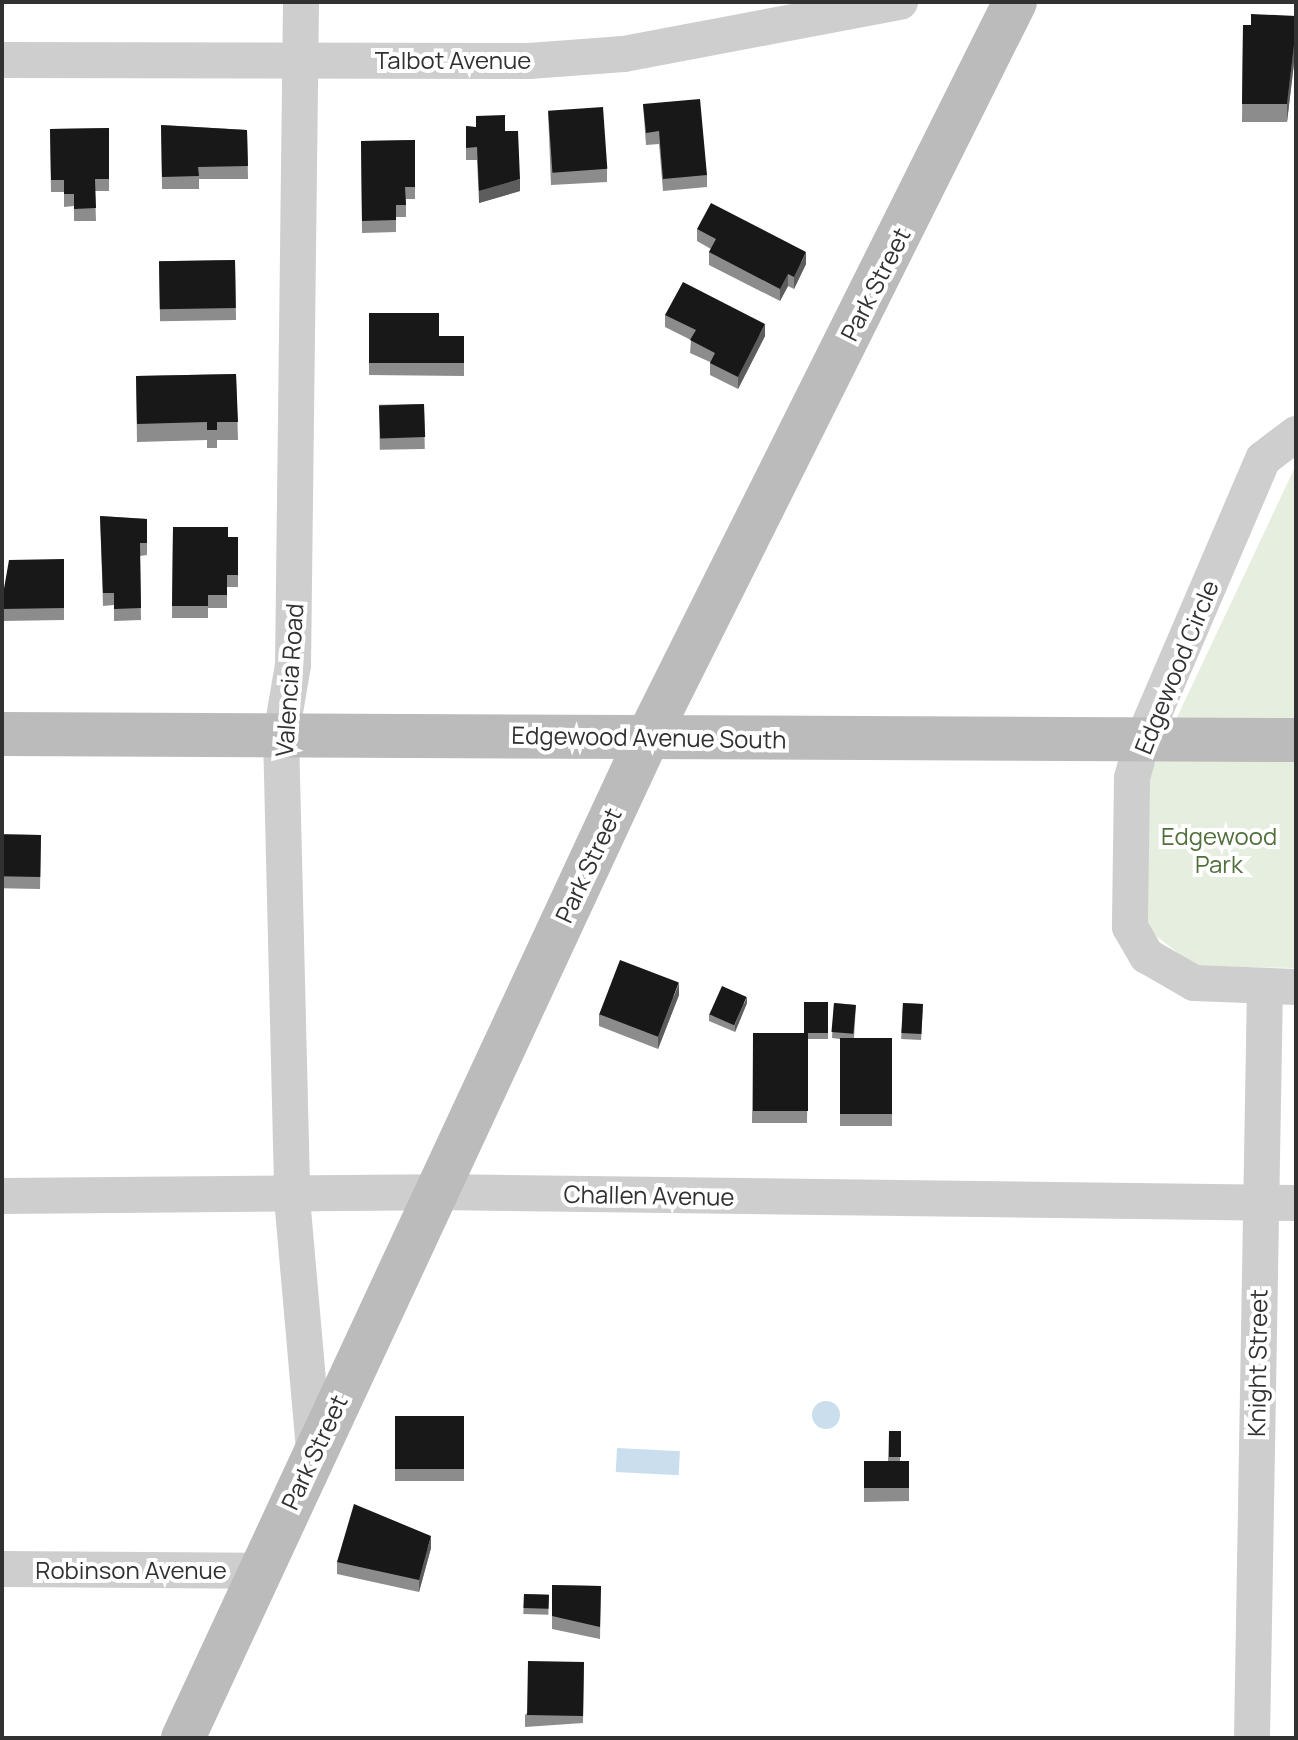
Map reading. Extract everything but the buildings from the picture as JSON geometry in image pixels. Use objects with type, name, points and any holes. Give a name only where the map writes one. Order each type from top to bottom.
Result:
[{"type":"street","name":"Valencia Road","points":[[301,2],[293,665],[281,735],[292,1198],[314,1452]]},
{"type":"street","name":"Talbot Avenue","points":[[2,60],[300,61],[624,54],[900,2]]},
{"type":"street","name":"Park Street","points":[[183,1738],[433,1192],[648,737],[1015,2]]},
{"type":"street","name":"Edgewood Circle","points":[[1281,987],[1194,983],[1168,972],[1130,927],[1132,778],[1143,739],[1263,459],[1296,434]]},
{"type":"street","name":"Edgewood Avenue South","points":[[2,734],[1296,740]]},
{"type":"street","name":"Knight Street","points":[[1252,1738],[1260,1203],[1281,987]]},
{"type":"street","name":"Challen Avenue","points":[[2,1196],[292,1198],[433,1192],[1296,1203]]},
{"type":"street","name":"Robinson Avenue","points":[[2,1569],[260,1571]]},
{"type":"green space","name":"Edgewood Park","points":[[1296,465],[1296,968],[1195,966],[1147,929],[1146,783]]},
{"type":"water","points":[[826,1401],[836,1405],[840,1415],[836,1425],[826,1429],[816,1425],[812,1415],[816,1405]]},
{"type":"water","points":[[617,1448],[680,1451],[679,1475],[616,1472]]}]
